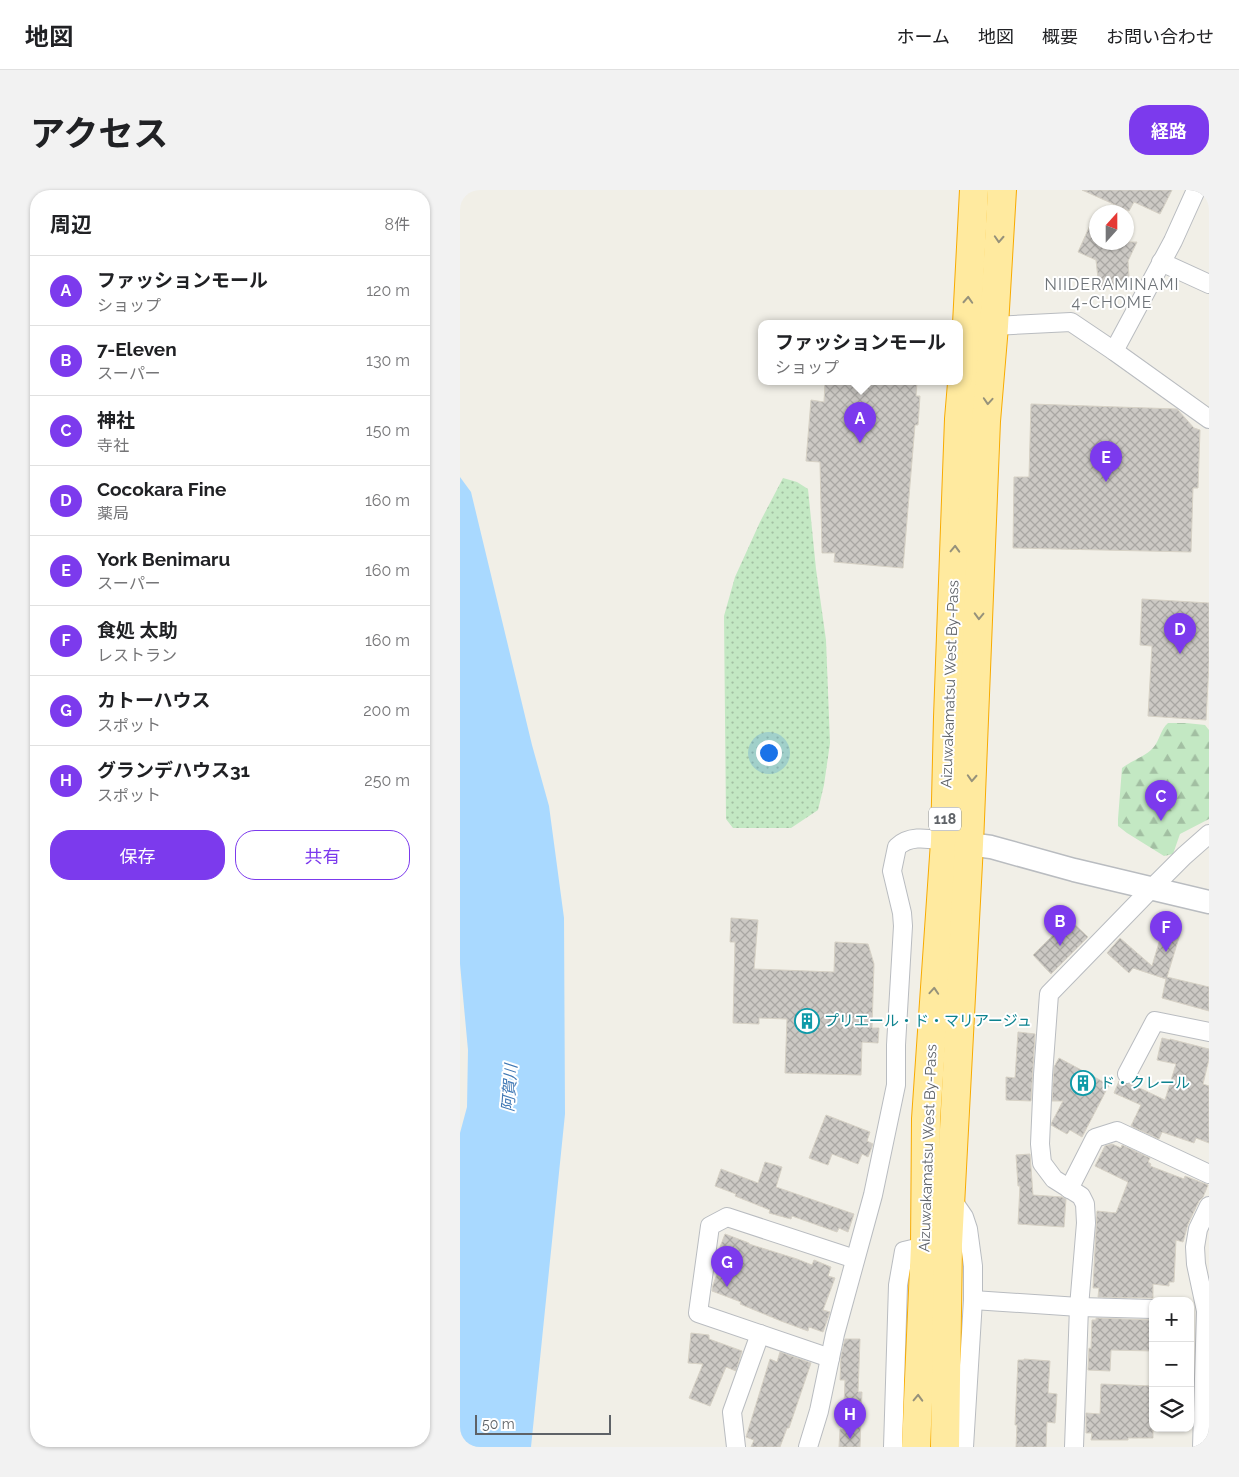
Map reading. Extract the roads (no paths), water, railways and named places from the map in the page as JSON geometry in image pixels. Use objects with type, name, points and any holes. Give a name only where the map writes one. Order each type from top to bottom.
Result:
[{"type":"highway","name":"Aizuwakamatsu West By-Pass","points":[[963,372],[974,190]]},
{"type":"highway","name":"Aizuwakamatsu West By-Pass","points":[[916,1447],[925,1246],[926,1119],[957,843],[1002,190]]},
{"type":"highway","name":"Aizuwakamatsu West By-Pass","points":[[945,1447],[957,843],[948,717],[962,385]]},
{"type":"street","points":[[1114,351],[1173,241],[1196,190]]},
{"type":"street","points":[[1161,262],[1209,284]]},
{"type":"street","points":[[994,326],[1071,322],[1209,419]]},
{"type":"street","points":[[1074,1447],[1079,1307],[1086,1223],[1085,1204],[1081,1196],[1054,1179],[1042,1163],[1040,1144],[1049,994],[1184,856],[1209,834]]},
{"type":"street","points":[[808,1447],[819,1411],[834,1334],[873,1194],[896,1086],[896,1044],[903,926],[902,913],[892,870],[896,847],[907,839],[921,838],[992,847],[1074,870],[1209,902]]},
{"type":"street","points":[[1128,1074],[1156,1021],[1209,1032]]},
{"type":"street","points":[[1069,1189],[1095,1138],[1117,1131],[1209,1174]]},
{"type":"street","points":[[951,1198],[964,1217],[968,1229],[973,1266],[973,1300],[964,1447]]},
{"type":"street","points":[[1202,1447],[1206,1410],[1202,1311],[1195,1247],[1198,1229],[1209,1206]]},
{"type":"street","points":[[830,1358],[698,1313],[710,1226],[727,1217],[855,1259]]},
{"type":"street","points":[[893,1447],[898,1285],[904,1251],[925,1246]]},
{"type":"street","points":[[973,1300],[1079,1307],[1149,1309]]},
{"type":"street","points":[[736,1447],[732,1412],[760,1334]]},
{"type":"water","name":"阿賀川","points":[[460,477],[471,492],[532,745],[549,806],[564,918],[565,1114],[531,1447],[460,1447],[460,1133],[467,1107],[468,1050],[460,964]]},
{"type":"place","name":"ファッションモール","points":[[860,443]]},
{"type":"place","name":"York Benimaru","points":[[1106,482]]},
{"type":"place","name":"Cocokara Fine","points":[[1180,654]]},
{"type":"place","name":"神社","points":[[1161,821]]},
{"type":"place","name":"7-Eleven","points":[[1060,946]]},
{"type":"place","name":"食処 太助","points":[[1166,952]]},
{"type":"place","name":"プリエール・ド・マリアージュ","points":[[807,1021]]},
{"type":"place","name":"ド・クレール","points":[[1083,1083]]},
{"type":"place","name":"カトーハウス","points":[[727,1287]]},
{"type":"place","name":"グランデハウス31","points":[[850,1439]]},
{"type":"district","name":"NIIDERAMINAMI 4-CHOME","points":[[1112,293]]}]
